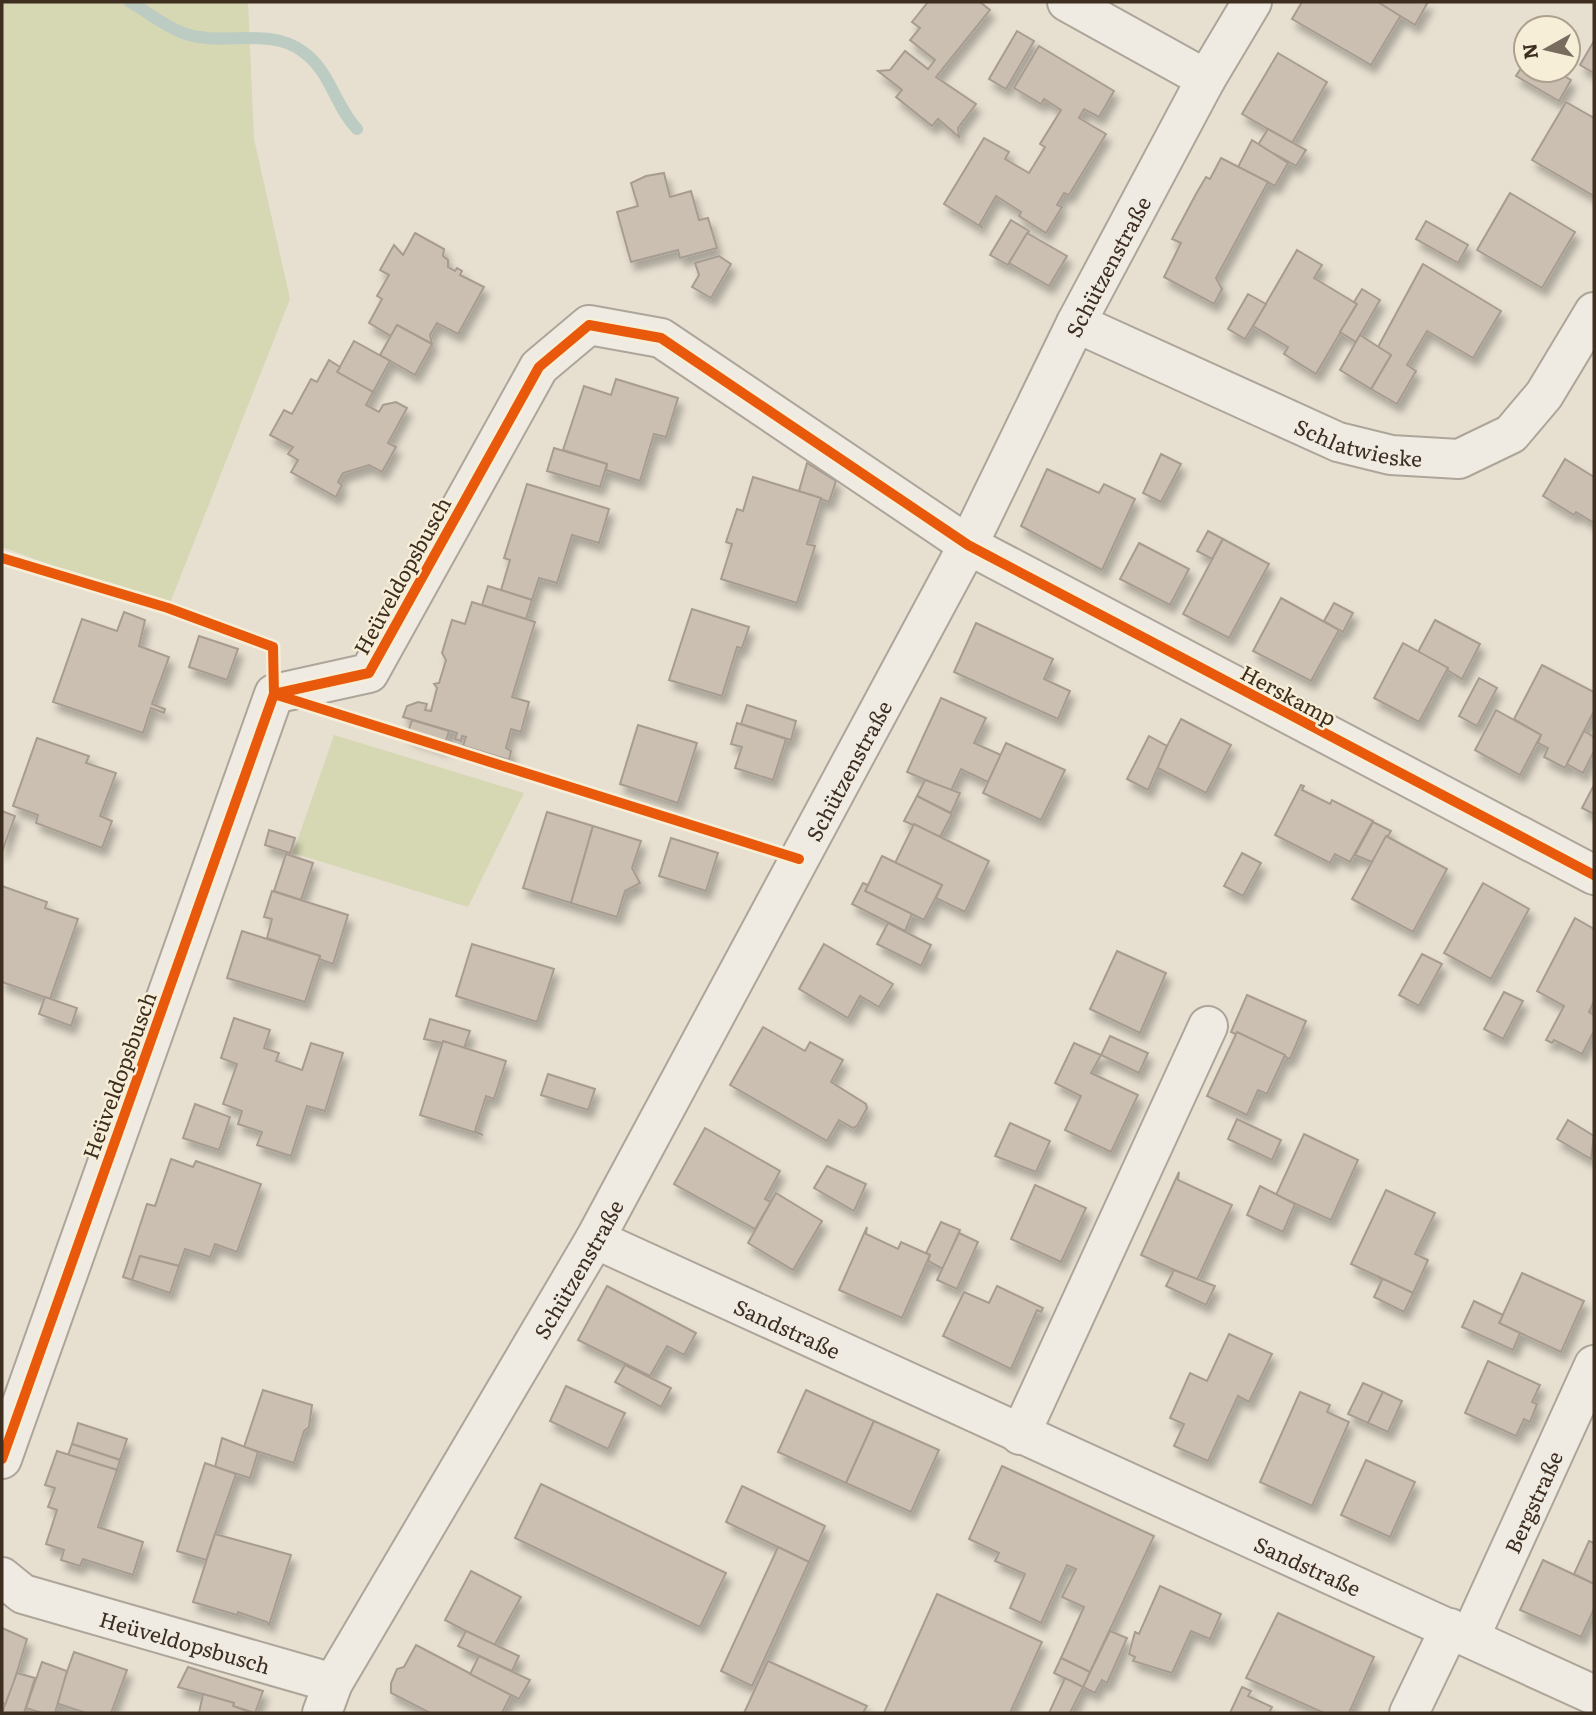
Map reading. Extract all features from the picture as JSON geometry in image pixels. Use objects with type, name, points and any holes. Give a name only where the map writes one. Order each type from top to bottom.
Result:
[{"type":"street","points":[[1068,2],[1206,79]]},
{"type":"street","name":"Schützenstraße","points":[[328,1698],[594,1239],[968,545],[1076,323],[1206,79],[1252,2]]},
{"type":"street","name":"Schlatwieske","points":[[1076,323],[1338,442],[1391,455],[1459,459],[1511,435],[1544,395],[1594,312]]},
{"type":"street","name":"Heüveldopsbusch","points":[[2,1459],[274,694],[369,673],[539,368],[589,325],[661,338],[968,545]]},
{"type":"street","name":"Herskamp","points":[[968,545],[1594,875]]},
{"type":"street","points":[[1020,1436],[1208,1026]]},
{"type":"street","name":"Sandstraße","points":[[594,1239],[1020,1436],[1594,1695]]},
{"type":"street","name":"Bergstraße","points":[[1409,1713],[1460,1633],[1594,1365]]},
{"type":"street","name":"Heüveldopsbusch","points":[[2,1577],[23,1594],[328,1698]]},
{"type":"green space","points":[[2,2],[248,2],[254,139],[290,299],[168,608],[2,547]]},
{"type":"green space","points":[[334,735],[524,793],[468,907],[293,853]]},
{"type":"building","points":[[928,2],[980,2],[990,10],[936,77],[976,104],[958,128],[959,137],[938,119],[932,126],[896,97],[902,90],[878,71],[890,70],[905,51],[928,69],[935,60],[910,40],[920,28],[912,22]]},
{"type":"building","points":[[1302,2],[1378,2],[1401,15],[1371,65],[1292,19]]},
{"type":"building","points":[[1378,2],[1428,2],[1415,25]]},
{"type":"building","points":[[1017,31],[1034,41],[1006,89],[989,79]]},
{"type":"building","points":[[1594,41],[1594,73],[1582,66]]},
{"type":"building","points":[[1039,46],[1114,91],[1099,117],[1084,109],[1079,118],[1106,134],[1069,195],[1064,193],[1057,205],[1062,207],[1046,233],[1019,216],[1021,212],[996,196],[980,224],[983,228],[944,204],[984,138],[1009,152],[1005,159],[1029,173],[1045,147],[1040,144],[1061,110],[1044,99],[1041,104],[1014,88]]},
{"type":"building","points":[[1278,53],[1327,82],[1292,143],[1242,114]]},
{"type":"building","points":[[1530,84],[1569,84],[1559,101]]},
{"type":"building","points":[[1566,102],[1594,118],[1594,196],[1532,160]]},
{"type":"building","points":[[1268,129],[1306,150],[1296,166],[1258,145]]},
{"type":"building","points":[[1252,140],[1288,163],[1275,186],[1238,167]]},
{"type":"building","points":[[1221,158],[1268,182],[1216,278],[1222,289],[1214,304],[1164,277],[1181,243],[1172,239],[1206,177],[1210,179]]},
{"type":"building","points":[[664,173],[670,197],[691,191],[699,220],[708,218],[717,248],[680,258],[678,250],[631,262],[617,212],[638,206],[631,183],[646,176]]},
{"type":"building","points":[[1510,193],[1575,232],[1542,288],[1477,250]]},
{"type":"building","points":[[1011,220],[1029,231],[1008,265],[990,255]]},
{"type":"building","points":[[1426,221],[1468,245],[1458,263],[1416,239]]},
{"type":"building","points":[[415,233],[444,249],[443,256],[448,260],[448,267],[455,271],[457,268],[462,271],[460,275],[484,287],[458,334],[437,323],[430,335],[432,344],[397,325],[391,336],[369,323],[382,299],[377,296],[389,275],[380,270],[394,245],[403,255]]},
{"type":"building","points":[[1027,233],[1067,256],[1049,286],[1009,263]]},
{"type":"building","points":[[1297,250],[1322,265],[1314,278],[1357,304],[1316,374],[1284,354],[1288,347],[1253,326]]},
{"type":"building","points":[[719,256],[731,264],[711,298],[692,287],[699,275],[695,263]]},
{"type":"building","points":[[1423,264],[1501,311],[1473,358],[1427,331],[1407,365],[1416,371],[1397,404],[1371,389],[1391,355],[1378,347]]},
{"type":"building","points":[[1362,289],[1380,300],[1356,342],[1340,332],[1357,304],[1354,302]]},
{"type":"building","points":[[1248,294],[1266,304],[1245,339],[1228,329]]},
{"type":"building","points":[[397,325],[432,344],[415,375],[380,355]]},
{"type":"building","points":[[1360,335],[1391,355],[1371,389],[1340,370]]},
{"type":"building","points":[[354,341],[390,361],[373,392],[337,372]]},
{"type":"building","points":[[329,360],[340,367],[337,372],[373,392],[366,405],[379,412],[383,405],[396,402],[407,408],[388,443],[396,447],[382,472],[369,465],[343,473],[338,482],[342,485],[336,497],[291,472],[298,460],[288,454],[293,447],[270,435],[284,410],[292,414],[311,379],[317,382]]},
{"type":"building","points":[[616,379],[678,398],[666,437],[654,434],[640,481],[606,470],[607,464],[563,450],[584,386],[611,395]]},
{"type":"building","points":[[554,448],[607,464],[600,487],[547,471]]},
{"type":"building","points":[[1161,454],[1181,464],[1161,502],[1143,493]]},
{"type":"building","points":[[1565,459],[1594,477],[1594,523],[1576,512],[1574,515],[1543,496]]},
{"type":"building","points":[[807,463],[836,481],[829,502],[799,491]]},
{"type":"building","points":[[1047,469],[1099,493],[1104,484],[1135,499],[1102,570],[1021,526]]},
{"type":"building","points":[[753,477],[821,498],[807,544],[815,546],[797,603],[721,579],[732,544],[726,542],[737,509],[743,511]]},
{"type":"building","points":[[527,484],[609,509],[599,543],[572,535],[557,583],[539,578],[532,600],[501,590],[510,560],[504,558]]},
{"type":"building","points":[[1208,531],[1223,539],[1212,559],[1197,551]]},
{"type":"building","points":[[1223,539],[1269,564],[1229,638],[1183,614]]},
{"type":"building","points":[[1139,543],[1189,569],[1170,605],[1120,579]]},
{"type":"building","points":[[488,586],[532,600],[526,619],[482,605]]},
{"type":"building","points":[[1281,598],[1339,630],[1311,681],[1253,651]]},
{"type":"building","points":[[472,602],[535,622],[512,697],[529,702],[521,732],[511,729],[506,748],[511,751],[509,760],[463,746],[466,737],[462,736],[461,741],[455,739],[457,733],[403,717],[407,706],[418,702],[427,704],[425,710],[431,711],[437,688],[434,684],[439,683],[446,660],[442,653],[452,620],[465,624]]},
{"type":"building","points":[[1334,603],[1353,613],[1343,632],[1324,621]]},
{"type":"building","points":[[692,609],[749,627],[742,648],[737,647],[722,696],[669,680]]},
{"type":"building","points":[[124,612],[145,620],[139,646],[169,657],[152,704],[165,709],[164,713],[151,708],[143,733],[53,702],[82,619],[117,631]]},
{"type":"building","points":[[1435,620],[1480,644],[1462,679],[1418,652]]},
{"type":"building","points":[[976,623],[1053,659],[1044,679],[1070,691],[1058,719],[954,672]]},
{"type":"building","points":[[199,636],[238,649],[227,680],[189,667]]},
{"type":"building","points":[[1403,643],[1448,668],[1419,722],[1374,698]]},
{"type":"building","points":[[1542,665],[1594,692],[1594,711],[1565,768],[1544,757],[1548,748],[1538,743],[1541,735],[1514,719]]},
{"type":"building","points":[[1479,678],[1497,688],[1477,726],[1459,716]]},
{"type":"building","points":[[941,698],[986,718],[974,743],[1001,755],[988,782],[961,769],[951,791],[907,772]]},
{"type":"building","points":[[747,705],[796,721],[791,740],[741,724]]},
{"type":"building","points":[[1496,710],[1541,735],[1520,775],[1475,750]]},
{"type":"building","points":[[1181,719],[1231,745],[1206,793],[1156,767]]},
{"type":"building","points":[[412,720],[449,731],[444,747],[407,735]]},
{"type":"building","points":[[737,723],[786,739],[773,780],[735,768],[742,747],[731,744]]},
{"type":"building","points":[[638,725],[697,743],[678,803],[620,784]]},
{"type":"building","points":[[1584,731],[1594,737],[1594,751],[1583,773],[1567,764]]},
{"type":"building","points":[[1149,736],[1167,746],[1148,790],[1127,779]]},
{"type":"building","points":[[37,738],[89,756],[86,763],[116,773],[100,816],[112,821],[102,848],[36,823],[38,815],[13,806]]},
{"type":"building","points":[[1006,743],[1065,770],[1041,820],[983,793]]},
{"type":"building","points":[[925,780],[960,793],[951,813],[917,796]]},
{"type":"building","points":[[1301,785],[1304,786],[1302,790],[1330,804],[1332,800],[1373,821],[1350,862],[1335,854],[1330,863],[1275,835]]},
{"type":"building","points":[[1594,785],[1594,814],[1582,808]]},
{"type":"building","points":[[917,796],[952,814],[940,837],[904,821]]},
{"type":"building","points":[[2,811],[15,816],[2,852]]},
{"type":"building","points":[[547,812],[593,826],[571,903],[523,888]]},
{"type":"building","points":[[1373,822],[1391,831],[1372,862],[1355,855]]},
{"type":"building","points":[[914,824],[989,861],[965,912],[936,898],[942,885],[895,863]]},
{"type":"building","points":[[593,826],[641,841],[632,868],[640,883],[625,891],[617,917],[571,903]]},
{"type":"building","points":[[269,830],[295,838],[290,853],[265,845]]},
{"type":"building","points":[[1386,836],[1447,869],[1413,932],[1352,899]]},
{"type":"building","points":[[671,838],[718,853],[706,891],[659,876]]},
{"type":"building","points":[[1242,853],[1261,863],[1243,896],[1224,886]]},
{"type":"building","points":[[286,854],[313,863],[301,900],[274,891]]},
{"type":"building","points":[[882,856],[942,885],[924,920],[865,891]]},
{"type":"building","points":[[863,883],[868,885],[865,891],[912,914],[905,931],[852,904]]},
{"type":"building","points":[[1483,883],[1529,909],[1491,979],[1444,953]]},
{"type":"building","points":[[2,886],[47,902],[45,908],[78,919],[50,999],[2,982]]},
{"type":"building","points":[[272,891],[348,915],[333,964],[319,959],[320,956],[267,938],[272,919],[264,917]]},
{"type":"building","points":[[1575,918],[1594,929],[1594,1001],[1589,1012],[1594,1015],[1594,1031],[1582,1054],[1554,1040],[1552,1043],[1546,1040],[1564,1006],[1537,991]]},
{"type":"building","points":[[888,923],[931,945],[921,966],[877,944]]},
{"type":"building","points":[[242,931],[320,956],[305,1002],[227,978]]},
{"type":"building","points":[[472,944],[554,969],[537,1022],[456,996]]},
{"type":"building","points":[[824,944],[893,984],[879,1007],[860,996],[848,1018],[799,989]]},
{"type":"building","points":[[1117,951],[1166,973],[1140,1033],[1090,1009]]},
{"type":"building","points":[[1422,954],[1442,964],[1419,1006],[1399,995]]},
{"type":"building","points":[[1504,992],[1523,1001],[1503,1039],[1484,1029]]},
{"type":"building","points":[[1247,995],[1306,1021],[1290,1059],[1231,1032]]},
{"type":"building","points":[[45,997],[77,1008],[71,1026],[39,1014]]},
{"type":"building","points":[[234,1018],[270,1030],[264,1048],[279,1053],[276,1061],[302,1070],[311,1043],[343,1053],[325,1111],[307,1106],[291,1156],[257,1145],[262,1132],[238,1124],[242,1111],[223,1104],[237,1064],[221,1058]]},
{"type":"building","points":[[430,1019],[470,1031],[464,1048],[424,1039]]},
{"type":"building","points":[[763,1027],[805,1051],[810,1042],[843,1060],[831,1082],[866,1104],[867,1108],[857,1126],[853,1128],[839,1120],[827,1141],[730,1085]]},
{"type":"building","points":[[1237,1032],[1285,1055],[1267,1094],[1258,1090],[1247,1115],[1207,1096]]},
{"type":"building","points":[[1110,1036],[1148,1053],[1139,1073],[1101,1055]]},
{"type":"building","points":[[443,1041],[506,1061],[494,1099],[486,1096],[475,1131],[483,1135],[420,1115]]},
{"type":"building","points":[[1074,1043],[1101,1055],[1091,1073],[1138,1095],[1111,1152],[1065,1130],[1081,1096],[1055,1083]]},
{"type":"building","points":[[548,1074],[595,1089],[588,1110],[541,1095]]},
{"type":"building","points":[[195,1104],[230,1117],[219,1150],[183,1138]]},
{"type":"building","points":[[1237,1119],[1281,1140],[1272,1160],[1228,1139]]},
{"type":"building","points":[[1568,1120],[1594,1136],[1591,1159],[1557,1139]]},
{"type":"building","points":[[1010,1123],[1050,1141],[1036,1172],[995,1156]]},
{"type":"building","points":[[705,1128],[780,1171],[765,1199],[771,1202],[755,1229],[674,1184]]},
{"type":"building","points":[[1304,1134],[1358,1160],[1331,1220],[1276,1195]]},
{"type":"building","points":[[171,1159],[193,1167],[196,1161],[261,1184],[237,1252],[215,1244],[210,1257],[185,1249],[179,1266],[140,1256],[132,1280],[123,1277],[147,1204],[155,1206]]},
{"type":"building","points":[[827,1166],[866,1184],[854,1211],[814,1188]]},
{"type":"building","points":[[1179,1172],[1178,1180],[1232,1205],[1197,1280],[1141,1255]]},
{"type":"building","points":[[1035,1185],[1086,1208],[1061,1262],[1011,1239]]},
{"type":"building","points":[[1260,1186],[1295,1204],[1283,1232],[1247,1215]]},
{"type":"building","points":[[1386,1190],[1435,1213],[1415,1254],[1428,1260],[1413,1293],[1351,1264]]},
{"type":"building","points":[[776,1193],[822,1221],[793,1270],[748,1243]]},
{"type":"building","points":[[941,1222],[960,1230],[943,1269],[928,1261],[930,1255],[926,1253]]},
{"type":"building","points":[[867,1227],[866,1234],[898,1249],[901,1242],[930,1255],[902,1318],[839,1290]]},
{"type":"building","points":[[959,1233],[978,1242],[957,1289],[937,1280]]},
{"type":"building","points":[[140,1256],[179,1266],[170,1293],[132,1280]]},
{"type":"building","points":[[1174,1270],[1215,1286],[1206,1305],[1166,1286]]},
{"type":"building","points":[[1522,1273],[1584,1301],[1561,1352],[1499,1323]]},
{"type":"building","points":[[1377,1276],[1413,1293],[1404,1312],[1374,1297],[1382,1280]]},
{"type":"building","points":[[607,1286],[696,1333],[684,1355],[667,1346],[650,1376],[578,1340]]},
{"type":"building","points":[[997,1286],[1043,1308],[1041,1312],[1037,1310],[1011,1369],[943,1336],[964,1292],[989,1303]]},
{"type":"building","points":[[1474,1301],[1503,1315],[1499,1323],[1520,1333],[1513,1350],[1462,1327]]},
{"type":"building","points":[[1229,1334],[1272,1354],[1249,1402],[1238,1396],[1208,1461],[1174,1446],[1184,1424],[1170,1418],[1190,1373],[1207,1381]]},
{"type":"building","points":[[1488,1361],[1540,1385],[1532,1402],[1537,1404],[1530,1422],[1524,1419],[1516,1436],[1465,1413]]},
{"type":"building","points":[[625,1365],[671,1388],[661,1407],[615,1382]]},
{"type":"building","points":[[1363,1383],[1383,1392],[1368,1423],[1348,1414]]},
{"type":"building","points":[[566,1386],[625,1413],[608,1449],[550,1421]]},
{"type":"building","points":[[263,1390],[312,1405],[309,1427],[304,1431],[294,1463],[244,1447]]},
{"type":"building","points":[[806,1390],[874,1421],[846,1483],[778,1452]]},
{"type":"building","points":[[1300,1392],[1330,1405],[1327,1412],[1349,1422],[1312,1506],[1260,1482]]},
{"type":"building","points":[[1383,1392],[1402,1401],[1388,1432],[1368,1423]]},
{"type":"building","points":[[874,1421],[939,1450],[911,1512],[846,1483]]},
{"type":"building","points":[[78,1423],[127,1439],[120,1460],[72,1444]]},
{"type":"building","points":[[222,1438],[258,1452],[250,1478],[215,1467]]},
{"type":"building","points":[[72,1444],[120,1460],[117,1470],[68,1455]]},
{"type":"building","points":[[57,1451],[117,1470],[98,1527],[143,1542],[133,1575],[83,1559],[80,1566],[61,1560],[64,1550],[46,1544],[57,1510],[48,1507],[55,1488],[45,1485]]},
{"type":"building","points":[[1366,1460],[1415,1482],[1390,1537],[1341,1515]]},
{"type":"building","points":[[205,1463],[236,1474],[206,1560],[177,1551]]},
{"type":"building","points":[[1002,1466],[1154,1536],[1090,1672],[1061,1658],[1084,1607],[1062,1597],[1076,1569],[1067,1565],[1041,1623],[1010,1608],[1025,1574],[995,1561],[999,1553],[969,1539]]},
{"type":"building","points":[[541,1484],[726,1573],[700,1627],[515,1538]]},
{"type":"building","points":[[742,1486],[825,1526],[809,1562],[726,1522]]},
{"type":"building","points":[[215,1534],[291,1555],[269,1625],[238,1612],[237,1615],[193,1602]]},
{"type":"building","points":[[1589,1541],[1594,1543],[1594,1584],[1574,1574]]},
{"type":"building","points":[[778,1547],[809,1562],[752,1686],[721,1671]]},
{"type":"building","points":[[1543,1560],[1594,1584],[1594,1609],[1581,1637],[1520,1610]]},
{"type":"building","points":[[471,1571],[521,1597],[494,1646],[445,1620]]},
{"type":"building","points":[[1160,1586],[1221,1614],[1210,1639],[1191,1631],[1172,1673],[1133,1661],[1135,1657],[1129,1654],[1135,1632],[1139,1634]]},
{"type":"building","points":[[937,1594],[1042,1642],[1010,1713],[884,1713]]},
{"type":"building","points":[[1278,1613],[1374,1657],[1349,1713],[1324,1713],[1246,1678]]},
{"type":"building","points":[[2,1628],[27,1639],[7,1705],[2,1703]]},
{"type":"building","points":[[466,1631],[519,1656],[512,1671],[458,1646]]},
{"type":"building","points":[[1110,1631],[1127,1638],[1107,1683],[1102,1680],[1095,1693],[1083,1687]]},
{"type":"building","points":[[416,1645],[511,1695],[502,1713],[430,1713],[391,1693],[391,1683],[397,1669],[404,1667]]},
{"type":"building","points":[[74,1652],[127,1670],[111,1713],[86,1713],[56,1703]]},
{"type":"building","points":[[479,1656],[530,1680],[519,1699],[470,1674]]},
{"type":"building","points":[[1061,1658],[1090,1672],[1083,1687],[1054,1673]]},
{"type":"building","points":[[768,1661],[867,1706],[863,1713],[744,1713]]},
{"type":"building","points":[[42,1662],[67,1671],[55,1713],[42,1713],[26,1708]]},
{"type":"building","points":[[188,1667],[263,1691],[255,1713],[233,1706],[234,1703],[178,1687]]},
{"type":"building","points":[[17,1673],[35,1678],[24,1713],[2,1713]]},
{"type":"building","points":[[1065,1678],[1083,1687],[1070,1713],[1049,1713]]},
{"type":"building","points":[[1242,1687],[1251,1691],[1248,1696],[1272,1707],[1269,1713],[1230,1713]]},
{"type":"building","points":[[203,1694],[234,1703],[233,1706],[252,1713],[199,1713]]},
{"type":"waterway","points":[[130,2],[186,34],[275,40],[302,51],[320,68],[349,120],[357,129]]},
{"type":"cycle path","points":[[2,1459],[274,694],[369,673],[539,367],[589,325],[661,338],[968,545],[1594,875]]},
{"type":"cycle path","points":[[2,558],[168,608],[273,647],[274,694],[799,859]]}]
